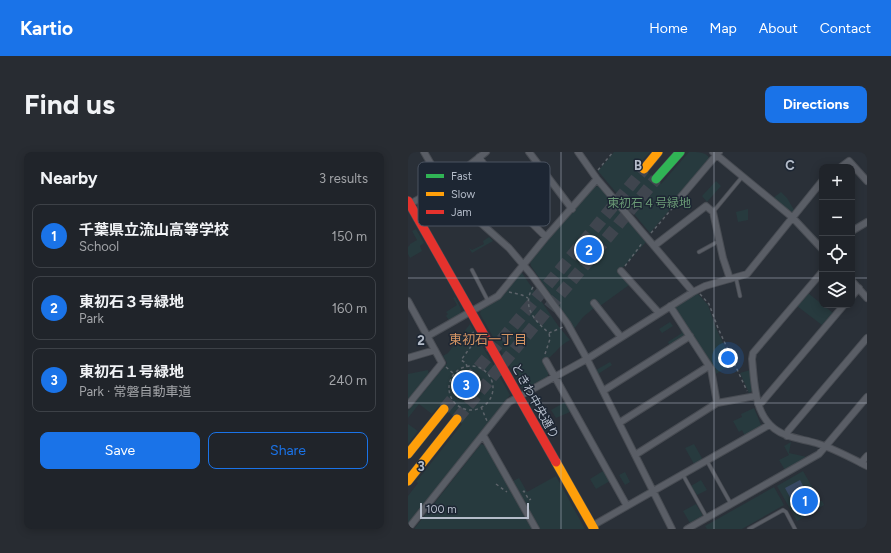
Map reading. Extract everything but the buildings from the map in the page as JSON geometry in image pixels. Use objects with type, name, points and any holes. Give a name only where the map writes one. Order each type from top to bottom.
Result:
[{"type":"main road","points":[[644,169],[658,152]]},
{"type":"main road","points":[[656,179],[680,152]]},
{"type":"main road","name":"ときわ中央通り","points":[[409,204],[418,220]]},
{"type":"main road","name":"ときわ中央通り","points":[[422,226],[593,528]]},
{"type":"main road","points":[[408,454],[444,409]]},
{"type":"main road","points":[[408,481],[457,419]]},
{"type":"street","points":[[424,152],[430,162]]},
{"type":"street","points":[[473,162],[486,152]]},
{"type":"street","points":[[530,152],[537,162]]},
{"type":"street","points":[[578,152],[595,177],[654,246],[696,292]]},
{"type":"street","points":[[679,199],[716,153],[742,177],[793,218],[819,246]]},
{"type":"street","points":[[479,157],[482,162]]},
{"type":"street","points":[[855,167],[867,181]]},
{"type":"street","points":[[428,336],[498,296],[546,237],[572,209],[595,177]]},
{"type":"street","points":[[550,179],[572,209]]},
{"type":"street","points":[[408,529],[510,402],[587,359],[670,306],[705,286],[747,274],[819,187]]},
{"type":"street","points":[[409,204],[418,199]]},
{"type":"street","points":[[654,246],[706,206],[713,212],[719,240],[733,278]]},
{"type":"street","points":[[855,227],[867,222]]},
{"type":"street","points":[[484,226],[509,248],[567,323],[587,359],[652,492],[672,529]]},
{"type":"street","points":[[535,226],[546,237]]},
{"type":"street","points":[[621,271],[659,313]]},
{"type":"street","points":[[819,276],[753,353],[753,396],[764,419],[773,429],[787,436],[818,443],[864,464],[867,456]]},
{"type":"street","points":[[855,284],[867,298]]},
{"type":"street","points":[[855,293],[859,288]]},
{"type":"street","points":[[408,301],[442,363],[408,405]]},
{"type":"street","points":[[594,303],[621,337]]},
{"type":"street","points":[[670,306],[711,369],[717,403]]},
{"type":"street","points":[[758,404],[762,402],[841,308]]},
{"type":"street","points":[[603,391],[690,336]]},
{"type":"street","points":[[787,436],[788,431],[867,338]]},
{"type":"street","points":[[408,358],[435,350]]},
{"type":"street","points":[[546,361],[627,506]]},
{"type":"street","points":[[619,423],[709,366]]},
{"type":"street","points":[[635,455],[717,403],[753,396]]},
{"type":"street","points":[[687,529],[819,454],[867,397]]},
{"type":"street","points":[[593,528],[627,506],[769,425]]},
{"type":"street","points":[[483,435],[536,529]]},
{"type":"lane","points":[[713,212],[742,177]]},
{"type":"lane","points":[[699,252],[719,240]]},
{"type":"lane","points":[[472,270],[488,302]]},
{"type":"lane","points":[[733,278],[740,296]]},
{"type":"lane","points":[[707,461],[731,504]]},
{"type":"lane","points":[[683,474],[707,518]]},
{"type":"lane","points":[[749,529],[783,510],[786,512],[795,529]]},
{"type":"path","points":[[595,177],[613,152]]},
{"type":"path","points":[[533,286],[529,298],[531,313],[535,320],[549,333],[550,339],[544,354],[546,361]]},
{"type":"path","points":[[504,290],[510,293],[522,294],[529,298]]},
{"type":"path","points":[[696,292],[709,304],[718,328],[753,396]]},
{"type":"path","points":[[467,367],[466,363],[461,360],[475,341],[471,334],[476,331],[473,327]]},
{"type":"path","points":[[549,333],[563,327]]},
{"type":"path","points":[[442,363],[450,372],[455,374]]},
{"type":"path","points":[[467,367],[482,369],[488,374],[492,381],[493,388],[492,396],[488,403],[474,410],[459,406],[450,393],[450,386],[455,374],[467,367]]},
{"type":"path","points":[[481,407],[490,428]]},
{"type":"green space","name":"東初石４号緑地","points":[[614,152],[650,152],[639,164],[661,184],[689,152],[704,153],[709,158],[675,199],[677,201],[650,233],[598,171]]},
{"type":"green space","points":[[716,181],[721,186],[707,202],[702,196]]},
{"type":"green space","points":[[599,186],[646,242],[618,273],[629,285],[600,306],[596,301],[594,308],[583,317],[574,329],[531,266],[530,262],[593,187]]},
{"type":"green space","points":[[781,192],[787,198],[794,210],[791,214],[772,199]]},
{"type":"green space","points":[[748,209],[748,220],[738,222],[736,212]]},
{"type":"green space","points":[[416,229],[424,243],[420,246],[422,251],[410,258],[408,254],[408,247],[417,240],[412,231]]},
{"type":"green space","points":[[489,237],[493,241],[472,253],[469,248],[472,250],[484,244],[483,241]]},
{"type":"green space","points":[[520,273],[522,273],[559,327],[570,340],[543,362],[549,372],[547,378],[526,389],[522,388],[480,314],[481,309]]},
{"type":"green space","points":[[697,293],[708,305],[716,328],[733,364],[714,375],[674,309]]},
{"type":"green space","points":[[808,293],[819,302],[819,308],[827,308],[833,313],[822,325],[797,306]]},
{"type":"green space","points":[[455,297],[461,309],[460,314],[449,320],[446,316],[448,314],[446,312],[457,305],[453,298]]},
{"type":"green space","points":[[670,322],[673,326],[662,333],[659,329]]},
{"type":"green space","points":[[678,323],[685,334],[684,337],[670,346],[668,342],[682,333],[677,324]]},
{"type":"green space","points":[[470,324],[510,395],[408,525],[408,496],[418,483],[416,482],[462,424],[440,405],[432,414],[419,404],[408,418],[408,411],[447,363],[443,356],[448,353]]},
{"type":"green space","points":[[610,362],[612,365],[598,374],[596,370]]},
{"type":"green space","points":[[428,370],[429,375],[408,401],[408,374]]},
{"type":"green space","points":[[750,370],[752,391],[749,393],[740,373]]},
{"type":"green space","points":[[565,402],[570,412],[556,418],[551,410]]},
{"type":"green space","points":[[754,408],[761,427],[745,436],[742,430],[739,432],[733,421],[742,417],[741,414]]},
{"type":"green space","points":[[408,424],[418,431],[408,444]]},
{"type":"green space","points":[[791,442],[789,453],[807,457],[785,470],[779,460],[789,455],[784,446]]},
{"type":"green space","points":[[481,444],[486,446],[533,529],[414,529]]},
{"type":"green space","points":[[694,444],[703,460],[694,464],[685,448]]},
{"type":"green space","points":[[603,471],[610,481],[596,489],[590,479]]},
{"type":"green space","points":[[803,471],[820,501],[822,501],[824,505],[797,521],[777,486]]},
{"type":"green space","points":[[625,472],[630,482],[625,485],[619,475]]},
{"type":"green space","points":[[556,476],[585,529],[540,529],[513,481],[519,478],[527,492]]},
{"type":"green space","points":[[701,480],[707,490],[697,495],[691,486]]},
{"type":"green space","points":[[774,487],[784,505],[742,529],[707,529],[705,526]]},
{"type":"green space","points":[[696,504],[702,516],[690,523],[683,511]]},
{"type":"water","points":[[800,480],[813,504],[798,512],[785,488]]},
{"type":"tunnel","points":[[444,409],[644,169]]},
{"type":"tunnel","points":[[457,419],[656,179]]},
{"type":"traffic: fast","points":[[656,179],[680,152]]},
{"type":"traffic: slow","points":[[644,169],[658,152]]},
{"type":"traffic: slow","points":[[408,454],[444,409]]},
{"type":"traffic: slow","points":[[408,481],[457,419]]},
{"type":"traffic: slow","points":[[556,462],[594,529]]},
{"type":"traffic: jam","points":[[408,201],[418,219]]},
{"type":"traffic: jam","points":[[422,226],[556,462]]},
{"type":"place","name":"東初石３号緑地","points":[[589,250]]},
{"type":"place","name":"東初石１号緑地","points":[[466,385]]},
{"type":"place","name":"千葉県立流山高等学校","points":[[805,501]]},
{"type":"district","name":"東初石一丁目","points":[[488,339]]}]
